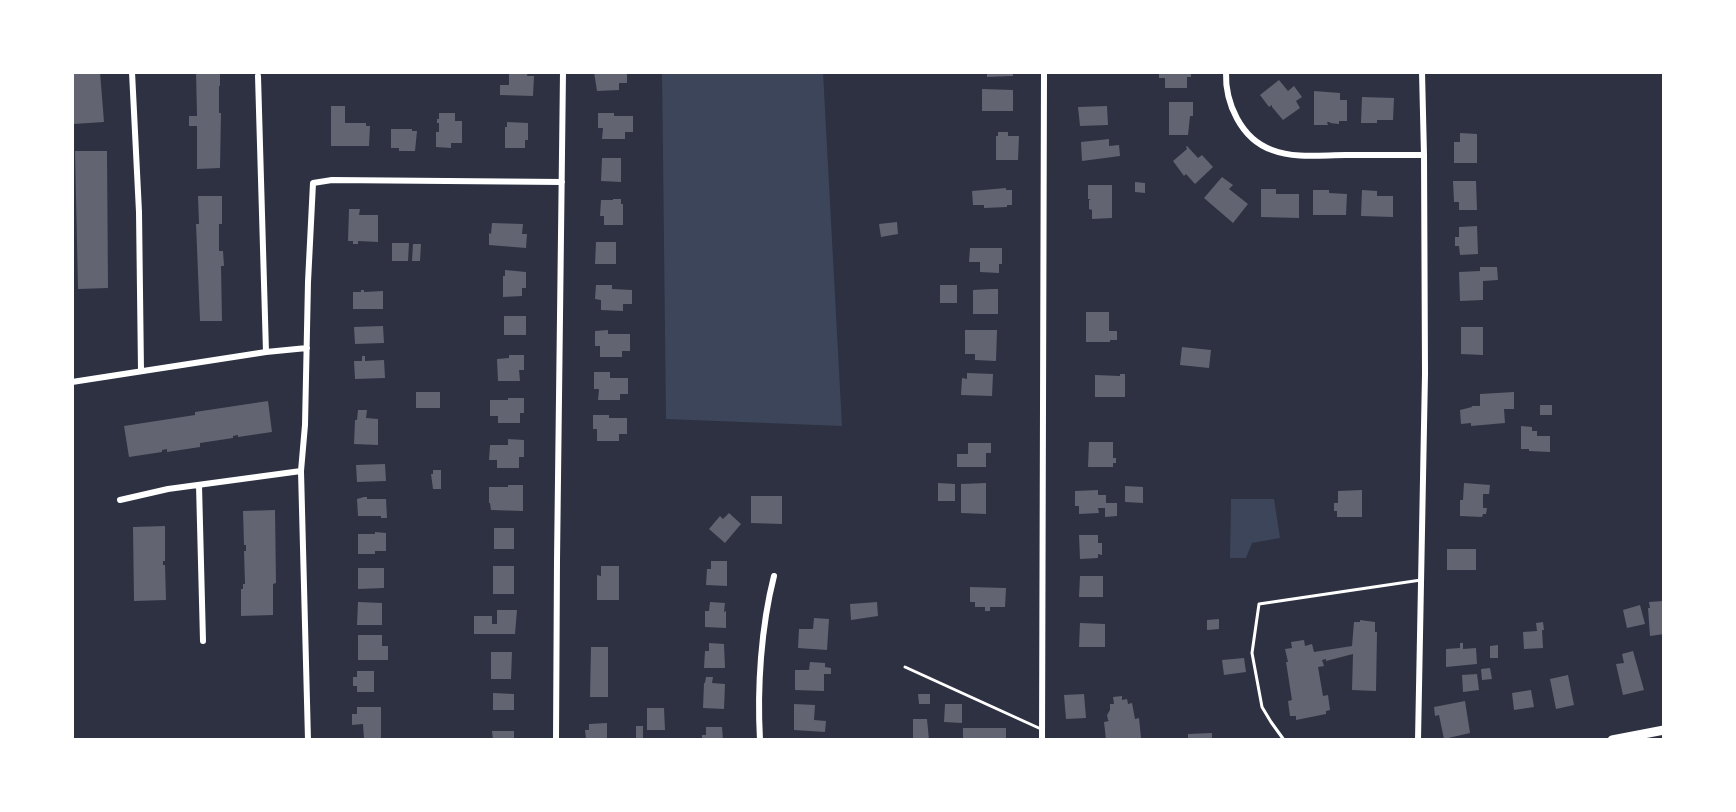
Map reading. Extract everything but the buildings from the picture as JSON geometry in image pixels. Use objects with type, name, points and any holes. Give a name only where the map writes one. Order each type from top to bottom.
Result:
[{"type":"main road","points":[[1612,740],[1664,730]]},
{"type":"street","points":[[132,72],[139,212],[141,371]]},
{"type":"street","points":[[556,740],[564,72]]},
{"type":"street","points":[[1042,740],[1044,72]]},
{"type":"street","points":[[1226,72],[1233,113],[1254,139],[1274,151],[1311,155],[1424,155]]},
{"type":"street","points":[[1418,740],[1425,374],[1422,72]]},
{"type":"street","points":[[258,76],[266,352]]},
{"type":"street","points":[[308,740],[301,471],[305,426],[313,183],[332,180],[562,182]]},
{"type":"street","points":[[72,382],[266,352],[307,348]]},
{"type":"street","points":[[120,500],[168,489],[301,471]]},
{"type":"street","points":[[199,485],[203,641]]},
{"type":"street","points":[[759,740],[765,613],[774,576]]},
{"type":"lane","points":[[1284,740],[1262,706],[1252,652],[1259,604],[1421,580]]},
{"type":"lane","points":[[905,667],[1042,730]]},
{"type":"shaded area","points":[[662,72],[823,72],[842,426],[666,419]]},
{"type":"shaded area","points":[[1231,499],[1274,499],[1280,538],[1252,543],[1246,558],[1230,558]]}]
